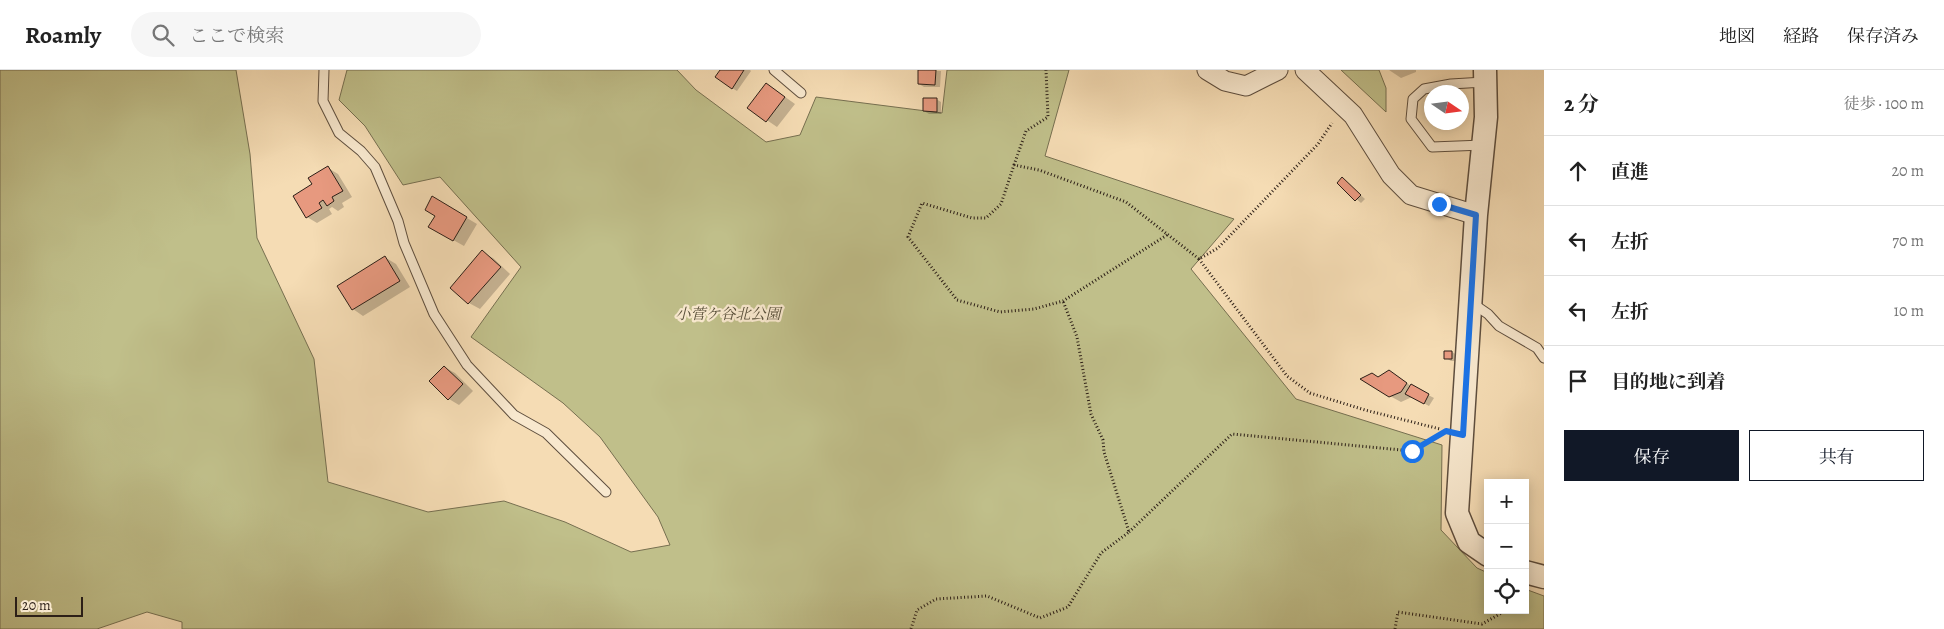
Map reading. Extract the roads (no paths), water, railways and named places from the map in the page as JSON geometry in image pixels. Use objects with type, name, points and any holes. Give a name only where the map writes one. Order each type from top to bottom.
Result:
[{"type":"street","points":[[1206,70],[1225,80],[1246,86],[1278,70]]},
{"type":"street","points":[[1306,70],[1353,115],[1391,175],[1411,195],[1476,215]]},
{"type":"street","points":[[1484,552],[1469,542],[1457,513],[1476,215],[1486,117],[1485,76]]},
{"type":"street","points":[[1529,573],[1544,577]]},
{"type":"lane","points":[[324,70],[323,100],[339,133],[361,151],[376,167],[398,221],[404,243],[434,314],[467,365],[514,416],[546,433],[606,492]]},
{"type":"lane","points":[[774,70],[801,93]]},
{"type":"lane","points":[[1483,145],[1432,147],[1411,119],[1413,99],[1424,89],[1485,76]]},
{"type":"lane","points":[[1470,302],[1488,314],[1499,326],[1537,348],[1544,358]]},
{"type":"park label","name":"小菅ケ谷北公園","points":[[728,314]]}]
